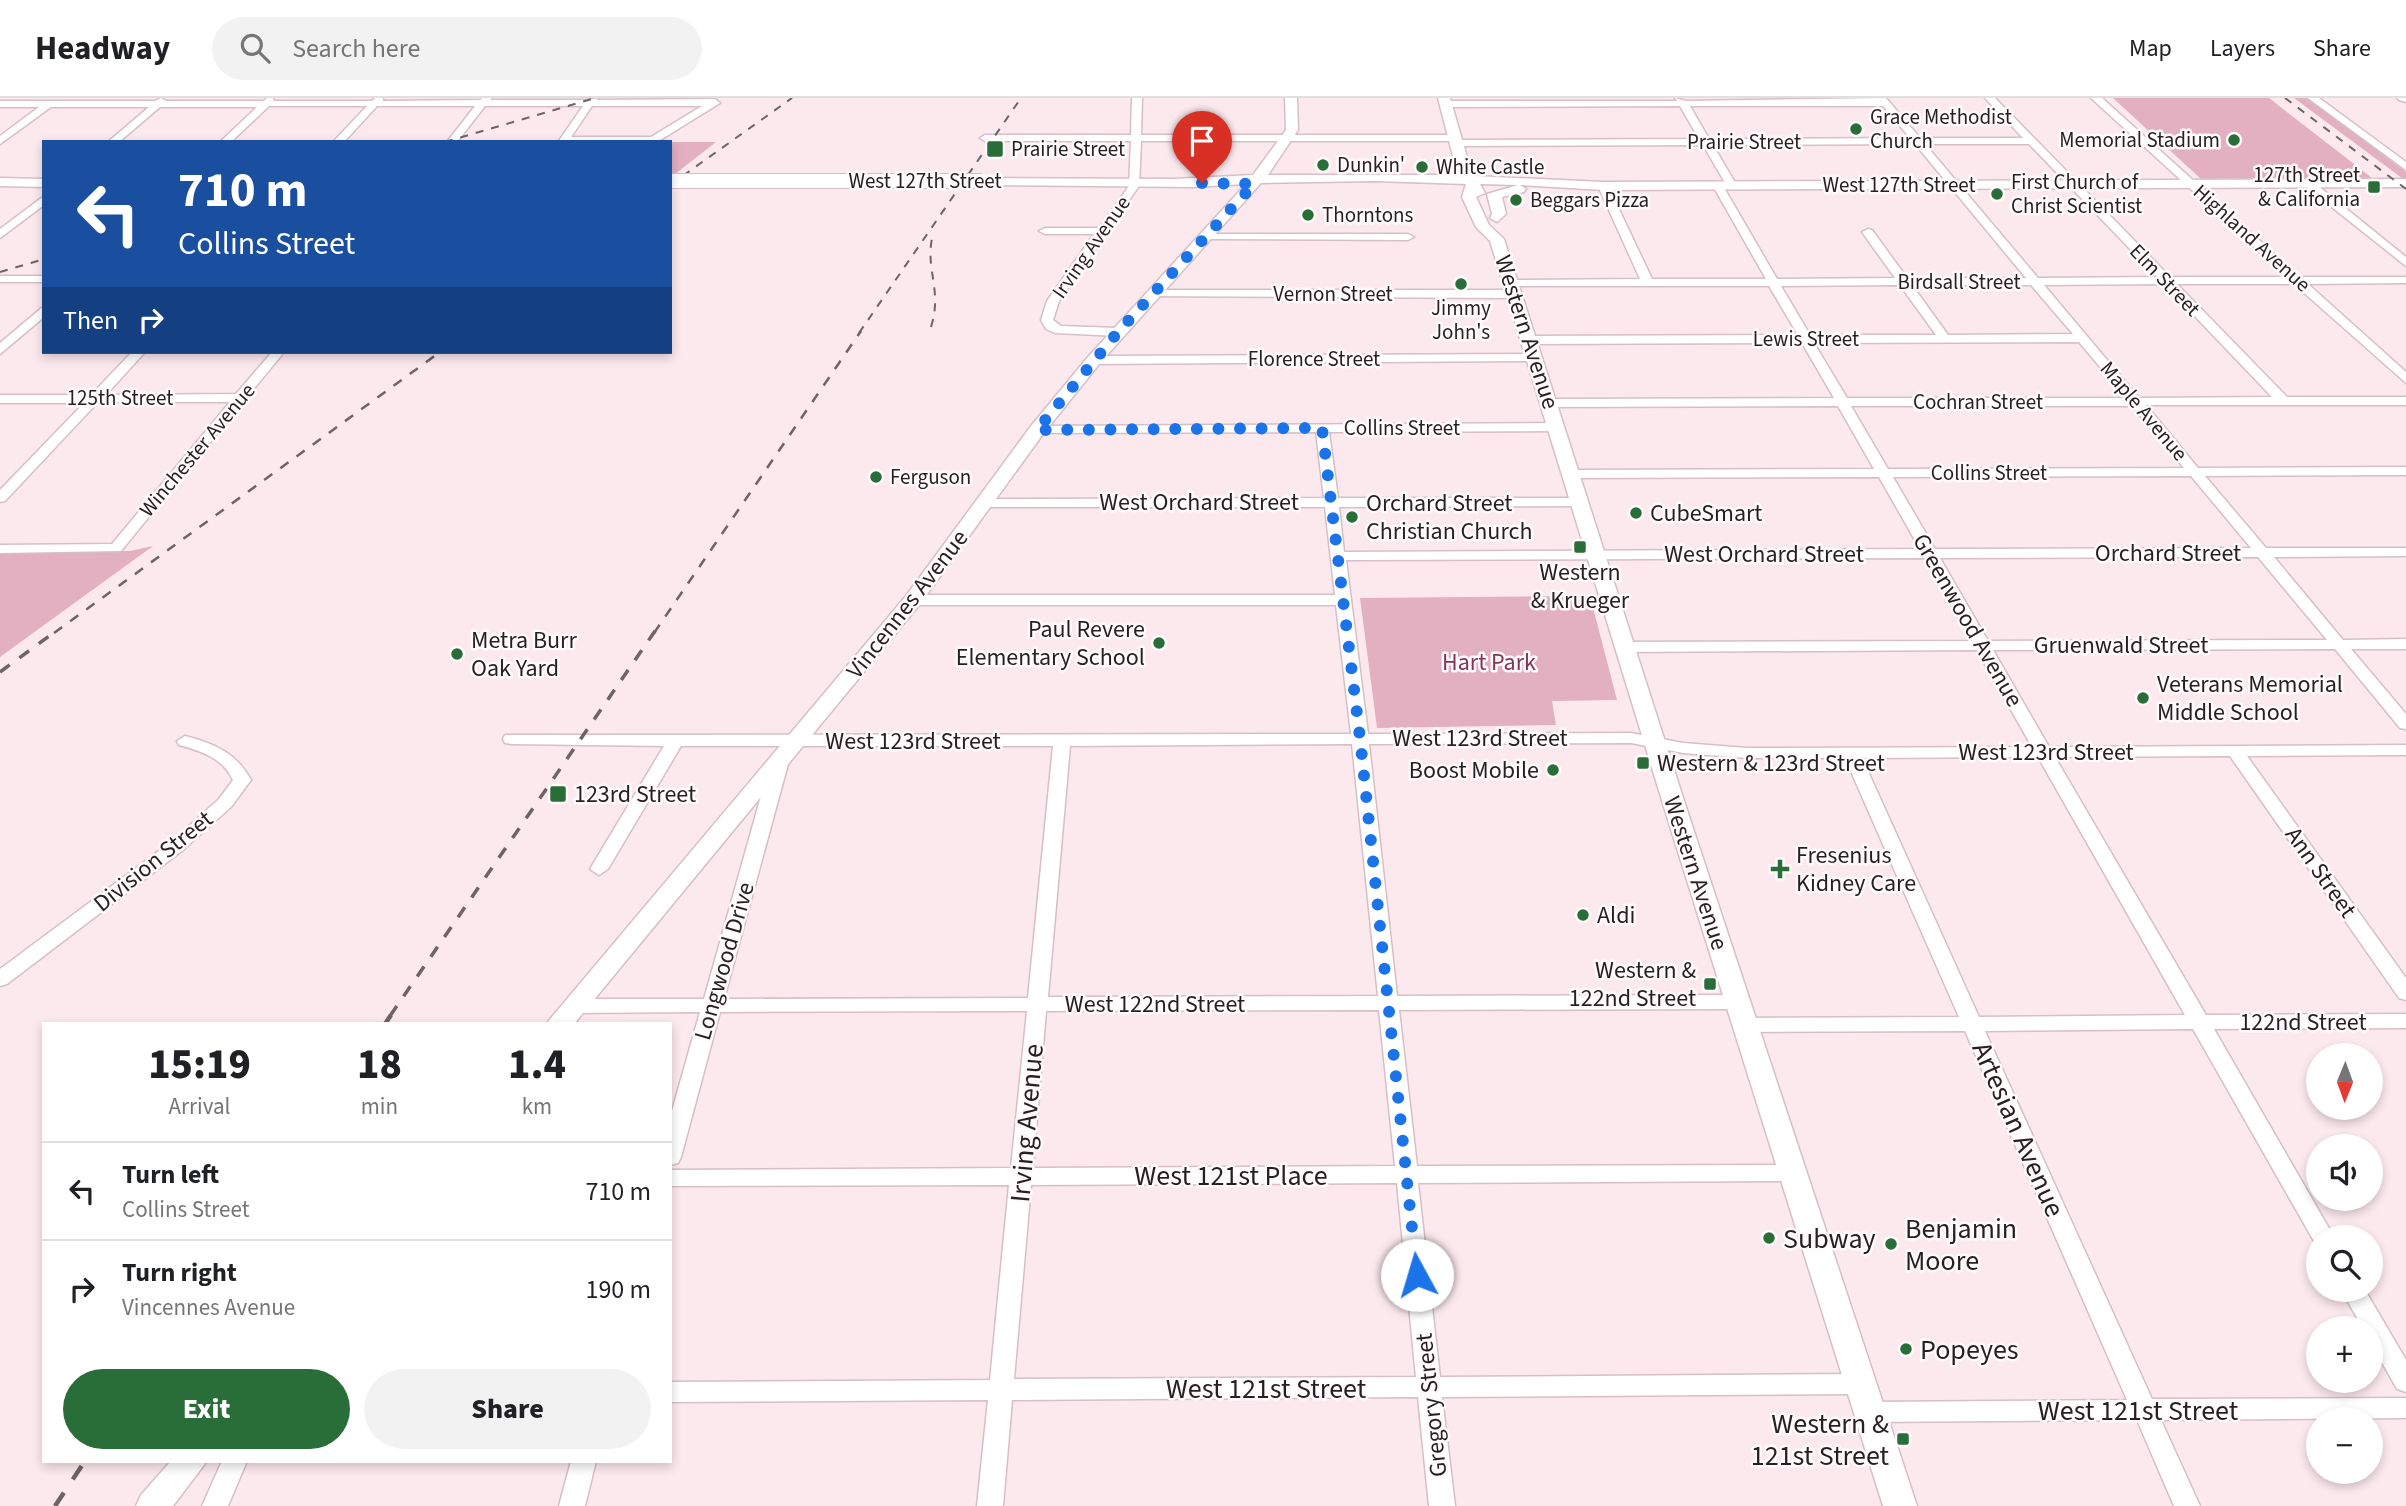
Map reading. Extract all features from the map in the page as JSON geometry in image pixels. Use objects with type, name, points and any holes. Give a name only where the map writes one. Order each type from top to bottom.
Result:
[{"type":"main road","points":[[1257,181],[1276,157],[1294,124],[1291,98]]},
{"type":"main road","name":"Western Avenue","points":[[1445,101],[1455,140],[1472,185],[1497,218],[1504,235],[1497,239]]},
{"type":"main road","points":[[1240,200],[1284,181],[1276,157]]},
{"type":"main road","name":"West 127th Street","points":[[672,181],[1134,180],[1472,185],[1584,183],[1603,186],[2406,183]]},
{"type":"main road","name":"Vincennes Avenue","points":[[561,1022],[779,764],[913,600],[1037,430],[1094,359],[1257,181]]},
{"type":"main road","points":[[0,182],[42,183]]},
{"type":"main road","name":"West 127th Street","points":[[1472,185],[1588,190],[1603,186]]},
{"type":"main road","name":"Western Avenue","points":[[1472,185],[1469,197],[1489,235],[1497,239],[1513,288],[1654,742],[1900,1506]]},
{"type":"main road","points":[[1497,218],[1499,214],[1494,194],[1519,189]]},
{"type":"main road","points":[[153,1506],[189,1463]]},
{"type":"street","name":"Irving Avenue","points":[[1118,332],[1059,330],[1050,326],[1047,320],[1054,300],[1134,186],[1137,98]]},
{"type":"street","name":"Elm Street","points":[[1990,98],[2283,401]]},
{"type":"street","name":"Highland Avenue","points":[[2096,98],[2406,379]]},
{"type":"street","points":[[2313,98],[2406,167]]},
{"type":"street","points":[[565,140],[592,100]]},
{"type":"street","points":[[0,104],[161,101],[719,100]]},
{"type":"street","points":[[653,140],[719,100]]},
{"type":"street","points":[[1445,101],[1883,100]]},
{"type":"street","name":"Maple Avenue","points":[[1883,100],[2406,724]]},
{"type":"street","points":[[115,140],[161,101]]},
{"type":"street","points":[[227,140],[269,101]]},
{"type":"street","points":[[340,140],[377,101]]},
{"type":"street","points":[[454,140],[485,101]]},
{"type":"street","name":"Greenwood Avenue","points":[[1681,101],[1706,142],[1725,186],[1806,339],[2316,1225]]},
{"type":"street","points":[[0,141],[49,104]]},
{"type":"street","name":"Prairie Street","points":[[985,138],[2032,141]]},
{"type":"street","points":[[2308,183],[2406,263]]},
{"type":"street","points":[[1603,186],[1647,283]]},
{"type":"street","points":[[0,235],[42,201]]},
{"type":"street","points":[[1045,231],[1101,231]]},
{"type":"street","points":[[1868,232],[1944,338]]},
{"type":"street","points":[[1206,237],[1408,237]]},
{"type":"street","points":[[0,279],[42,279]]},
{"type":"street","name":"Birdsall Street","points":[[1513,288],[1774,282],[2406,281]]},
{"type":"street","name":"Vernon Street","points":[[1152,294],[1513,288]]},
{"type":"street","points":[[0,350],[42,312]]},
{"type":"street","name":"Lewis Street","points":[[1529,340],[2082,338]]},
{"type":"street","points":[[0,498],[137,354]]},
{"type":"street","name":"Winchester Avenue","points":[[0,549],[116,548],[276,354]]},
{"type":"street","name":"Florence Street","points":[[1094,359],[1535,358]]},
{"type":"street","name":"125th Street","points":[[0,399],[240,398]]},
{"type":"street","name":"Cochran Street","points":[[1550,403],[2406,401]]},
{"type":"street","name":"Collins Street","points":[[1037,430],[1557,427]]},
{"type":"street","name":"Gregory Street","points":[[1322,428],[1360,738],[1442,1506]]},
{"type":"street","name":"Collins Street","points":[[1572,474],[2406,471]]},
{"type":"street","name":"West Orchard Street","points":[[985,503],[1581,502]]},
{"type":"street","name":"Orchard Street","points":[[1930,554],[2406,552]]},
{"type":"street","name":"West Orchard Street","points":[[1338,556],[1930,554]]},
{"type":"street","points":[[913,600],[1343,600]]},
{"type":"street","name":"Gruenwald Street","points":[[1625,647],[2406,644]]},
{"type":"street","name":"West 123rd Street","points":[[512,739],[796,742],[1631,737],[1747,753],[2406,750]]},
{"type":"street","name":"Irving Avenue","points":[[990,1506],[1062,740]]},
{"type":"street","name":"Division Street","points":[[0,979],[177,846],[225,803],[242,780],[236,764],[206,747],[185,741]]},
{"type":"street","points":[[599,869],[675,741]]},
{"type":"street","name":"Ann Street","points":[[2235,751],[2406,993]]},
{"type":"street","name":"Artesian Avenue","points":[[1851,753],[2187,1506]]},
{"type":"street","name":"Longwood Drive","points":[[672,1150],[779,764]]},
{"type":"street","name":"West 122nd Street","points":[[574,1006],[1388,1003],[1971,1022],[2200,1022]]},
{"type":"street","name":"122nd Street","points":[[2200,1022],[2406,1021]]},
{"type":"street","name":"West 121st Place","points":[[672,1178],[1793,1173]]},
{"type":"street","points":[[2360,1302],[2406,1382]]},
{"type":"street","name":"West 121st Street","points":[[672,1392],[1429,1387],[1865,1398],[2144,1410],[2406,1408]]},
{"type":"street","points":[[215,1506],[234,1463]]},
{"type":"street","points":[[572,1506],[583,1463]]},
{"type":"green space","points":[[2113,98],[2269,98],[2372,178],[2201,179]]},
{"type":"green space","points":[[2294,98],[2308,98],[2406,172],[2406,181]]},
{"type":"green space","points":[[672,142],[716,142],[672,176]]},
{"type":"green space","points":[[153,546],[0,657],[0,552],[130,551]]},
{"type":"green space","name":"Hart Park","points":[[1590,596],[1617,700],[1552,701],[1556,725],[1377,728],[1360,598]]},
{"type":"railway","points":[[452,140],[595,98]]},
{"type":"railway","points":[[672,184],[792,98]]},
{"type":"railway","points":[[859,333],[1021,98]]},
{"type":"railway","points":[[2285,98],[2406,189]]},
{"type":"railway","points":[[931,327],[935,301],[931,258],[933,234]]},
{"type":"railway","points":[[0,272],[42,260]]},
{"type":"railway","points":[[654,633],[861,331]]},
{"type":"railway","points":[[54,633],[437,354]]},
{"type":"railway","points":[[0,672],[56,631]]},
{"type":"railway","points":[[390,1016],[655,631]]},
{"type":"railway","points":[[386,1022],[391,1015]]},
{"type":"railway","points":[[55,1506],[84,1463]]},
{"type":"place","name":"Grace Methodist Church","points":[[1856,129]]},
{"type":"place","name":"Memorial Stadium","points":[[2234,140]]},
{"type":"place","name":"Prairie Street","points":[[995,149]]},
{"type":"place","name":"Dunkin'","points":[[1323,165]]},
{"type":"place","name":"White Castle","points":[[1422,167]]},
{"type":"place","name":"127th Street & California","points":[[2374,187]]},
{"type":"place","name":"First Church of Christ Scientist","points":[[1997,194]]},
{"type":"place","name":"Beggars Pizza","points":[[1516,200]]},
{"type":"place","name":"Thorntons","points":[[1308,215]]},
{"type":"place","name":"Jimmy John's","points":[[1461,284]]},
{"type":"place","name":"Ferguson","points":[[876,477]]},
{"type":"place","name":"CubeSmart","points":[[1636,513]]},
{"type":"place","name":"Orchard Street Christian Church","points":[[1352,517]]},
{"type":"place","name":"Western & Krueger","points":[[1580,547]]},
{"type":"place","name":"Paul Revere Elementary School","points":[[1159,643]]},
{"type":"place","name":"Metra Burr Oak Yard","points":[[457,654]]},
{"type":"place","name":"Veterans Memorial Middle School","points":[[2143,698]]},
{"type":"place","name":"Western & 123rd Street","points":[[1643,763]]},
{"type":"place","name":"Boost Mobile","points":[[1553,770]]},
{"type":"place","name":"123rd Street","points":[[558,794]]},
{"type":"place","name":"Fresenius Kidney Care","points":[[1780,869]]},
{"type":"place","name":"Aldi","points":[[1583,915]]},
{"type":"place","name":"Western & 122nd Street","points":[[1710,984]]},
{"type":"place","name":"Subway","points":[[1769,1238]]},
{"type":"place","name":"Benjamin Moore","points":[[1891,1244]]},
{"type":"place","name":"Popeyes","points":[[1906,1349]]},
{"type":"place","name":"Western & 121st Street","points":[[1903,1439]]},
{"type":"route","points":[[1202,183],[1254,184],[1094,359],[1037,430],[1322,428],[1360,738],[1417,1275]]}]
